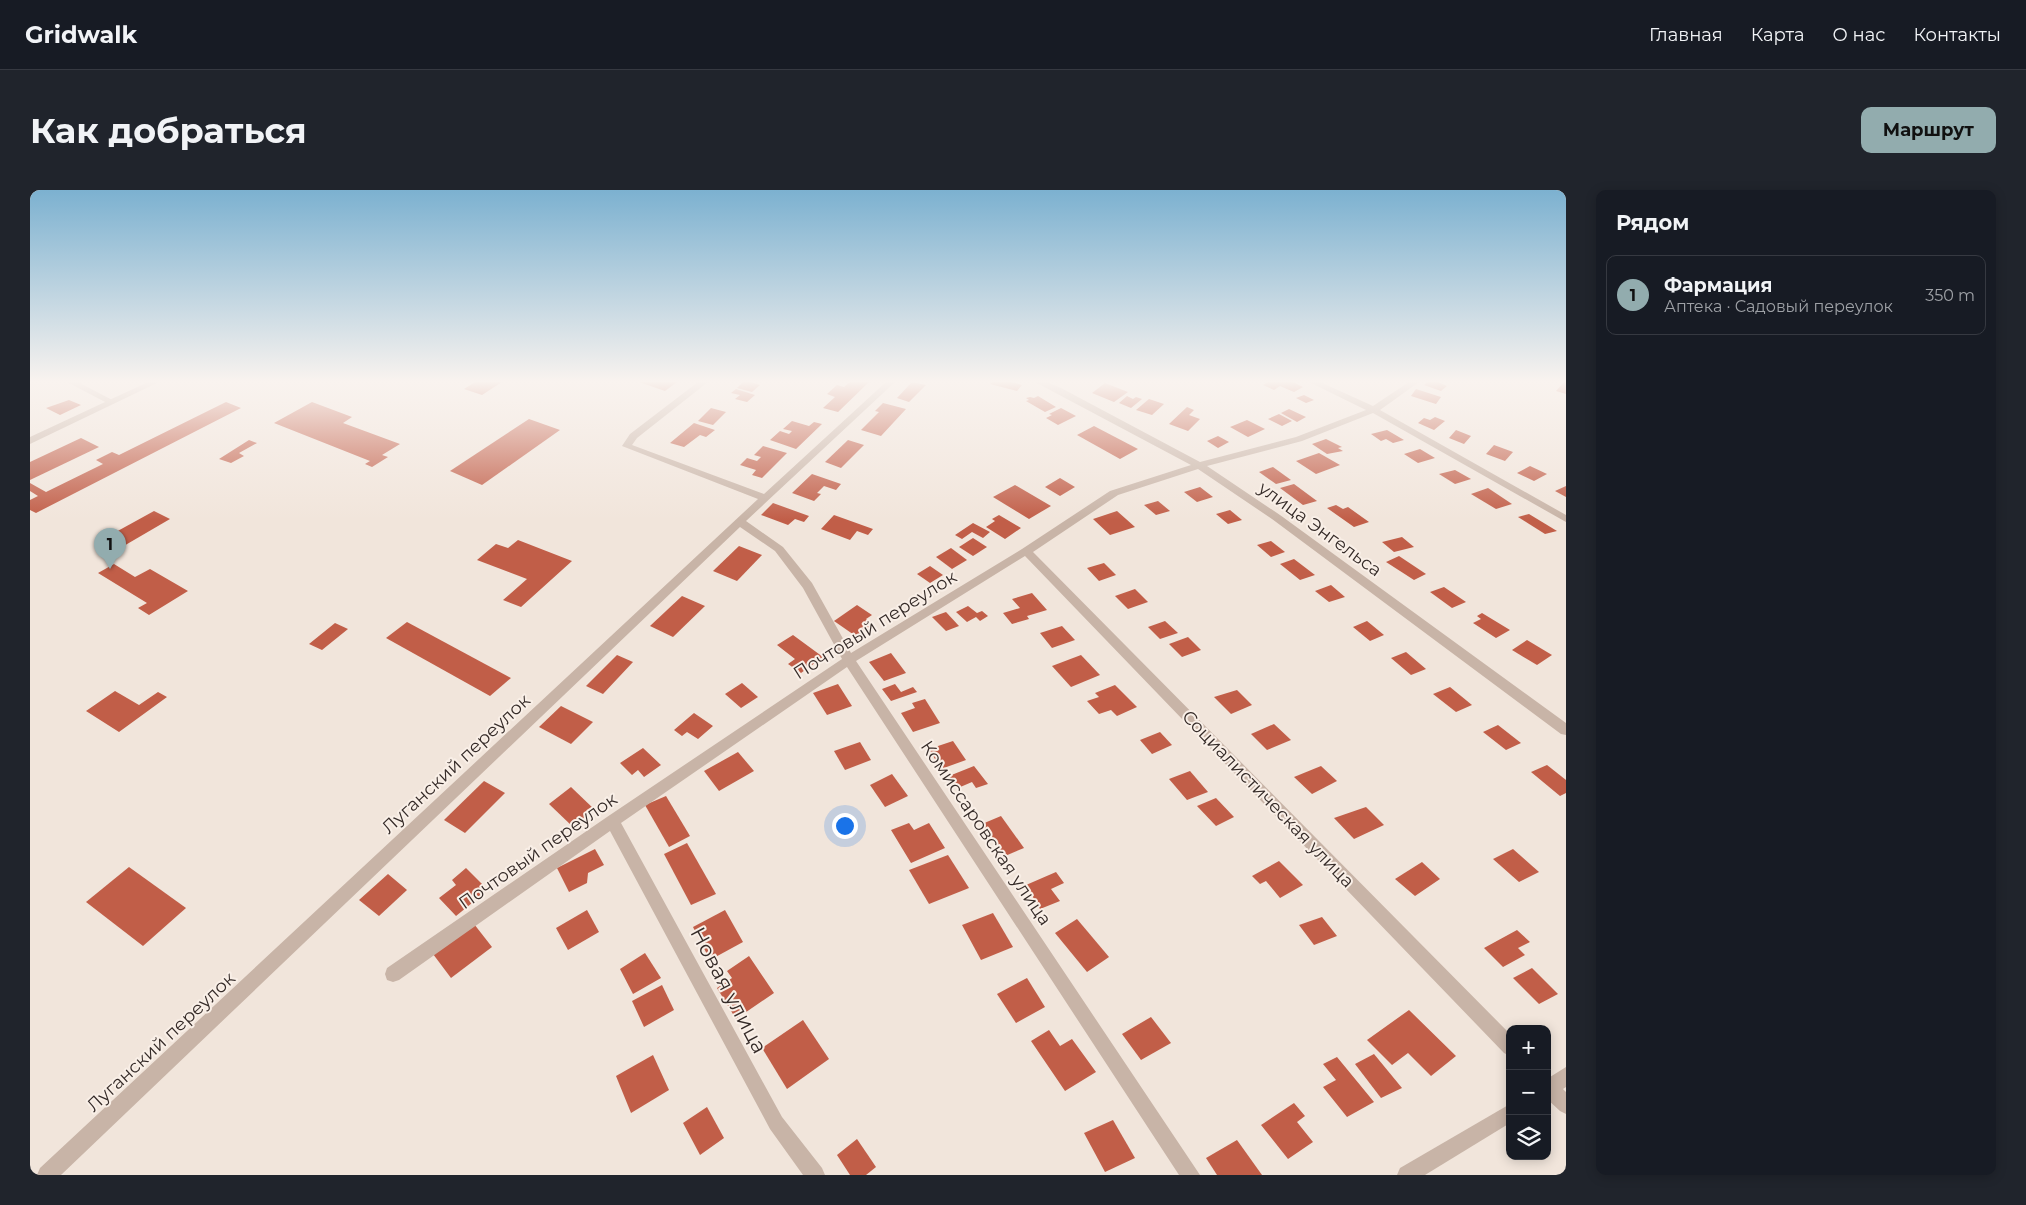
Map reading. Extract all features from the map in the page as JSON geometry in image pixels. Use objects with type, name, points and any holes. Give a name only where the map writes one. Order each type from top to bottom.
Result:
[{"type":"street","points":[[30,441],[57,428]]},
{"type":"street","points":[[644,428],[633,436],[627,446],[765,498]]},
{"type":"street","name":"Луганский переулок","points":[[47,1175],[842,428]]},
{"type":"street","name":"улица Энгельса","points":[[1128,428],[1199,466],[1276,517],[1566,730]]},
{"type":"street","name":"Почтовый переулок","points":[[393,974],[612,821],[849,660],[1026,551],[1114,493],[1199,466],[1300,439],[1328,428]]},
{"type":"street","points":[[1406,428],[1566,518]]},
{"type":"street","name":"Комиссаровская улица","points":[[740,522],[779,549],[808,586],[849,660],[1190,1175]]},
{"type":"street","name":"Социалистическая улица","points":[[1026,551],[1506,1043]]},
{"type":"street","name":"Новая улица","points":[[612,821],[776,1122],[815,1175]]},
{"type":"street","points":[[1551,1086],[1566,1076]]},
{"type":"street","points":[[1551,1091],[1566,1105]]},
{"type":"street","points":[[1407,1175],[1506,1114]]},
{"type":"building","points":[[174,428],[202,428],[36,513],[30,510],[30,500],[38,496],[30,491],[30,483],[46,492],[103,464],[96,460],[112,452],[119,455]]},
{"type":"building","points":[[287,428],[356,428],[400,444],[382,455],[388,457],[372,467],[365,464],[370,461]]},
{"type":"building","points":[[515,428],[554,428],[560,430],[482,485],[450,471]]},
{"type":"building","points":[[688,428],[709,428],[715,430],[706,437],[700,435],[684,447],[670,443]]},
{"type":"building","points":[[818,428],[796,449],[770,440],[780,431],[789,434],[792,431],[783,429]]},
{"type":"building","points":[[863,428],[888,428],[881,436],[861,430]]},
{"type":"building","points":[[1090,428],[1098,428],[1138,449],[1120,459],[1077,435]]},
{"type":"building","points":[[1180,428],[1191,428],[1188,431]]},
{"type":"building","points":[[1232,428],[1265,429],[1248,437]]},
{"type":"building","points":[[1387,430],[1404,440],[1393,443],[1386,439],[1381,441],[1371,434]]},
{"type":"building","points":[[1456,430],[1471,436],[1464,444],[1449,438]]},
{"type":"building","points":[[1218,436],[1229,442],[1218,448],[1207,441]]},
{"type":"building","points":[[81,438],[99,447],[30,480],[30,462]]},
{"type":"building","points":[[1326,439],[1342,447],[1338,448],[1343,451],[1327,454],[1312,444]]},
{"type":"building","points":[[249,440],[257,443],[239,453],[244,456],[231,463],[219,459]]},
{"type":"building","points":[[848,440],[864,445],[841,468],[825,462]]},
{"type":"building","points":[[1494,445],[1513,452],[1505,461],[1486,454]]},
{"type":"building","points":[[763,446],[787,453],[762,478],[752,475],[756,470],[740,465],[747,458],[757,461],[761,457],[754,455]]},
{"type":"building","points":[[1420,449],[1435,458],[1418,463],[1404,454]]},
{"type":"building","points":[[1319,453],[1340,465],[1316,474],[1296,461]]},
{"type":"building","points":[[1530,466],[1547,474],[1534,481],[1517,473]]},
{"type":"building","points":[[1273,467],[1291,480],[1276,484],[1259,472]]},
{"type":"building","points":[[1455,470],[1471,479],[1455,484],[1439,474]]},
{"type":"building","points":[[812,474],[841,484],[836,490],[824,486],[817,493],[821,494],[814,501],[792,493]]},
{"type":"building","points":[[1060,478],[1075,487],[1060,496],[1045,487]]},
{"type":"building","points":[[1294,484],[1317,501],[1303,505],[1280,488]]},
{"type":"building","points":[[1015,485],[1051,506],[1029,519],[993,497]]},
{"type":"building","points":[[1566,486],[1566,497],[1555,491]]},
{"type":"building","points":[[1200,487],[1213,497],[1197,502],[1184,492]]},
{"type":"building","points":[[1488,488],[1512,504],[1496,509],[1471,494]]},
{"type":"building","points":[[1158,501],[1170,511],[1156,515],[1144,505]]},
{"type":"building","points":[[773,503],[809,516],[804,522],[795,519],[788,525],[761,515]]},
{"type":"building","points":[[1336,505],[1343,509],[1348,507],[1369,522],[1354,527],[1327,508]]},
{"type":"building","points":[[1230,510],[1242,520],[1228,524],[1216,514]]},
{"type":"building","points":[[154,511],[170,519],[122,547],[105,538]]},
{"type":"building","points":[[1117,511],[1135,527],[1110,535],[1093,519]]},
{"type":"building","points":[[1529,514],[1557,531],[1545,534],[1518,517]]},
{"type":"building","points":[[834,515],[873,529],[868,535],[857,531],[850,540],[821,529]]},
{"type":"building","points":[[999,515],[1021,528],[1005,539],[986,527],[995,521],[992,519]]},
{"type":"building","points":[[973,523],[990,532],[983,538],[972,532],[962,539],[955,535]]},
{"type":"building","points":[[1402,537],[1414,547],[1394,552],[1382,542]]},
{"type":"building","points":[[973,538],[987,547],[973,556],[959,547]]},
{"type":"building","points":[[518,540],[572,561],[521,607],[503,600],[527,579],[477,560],[496,544],[508,548]]},
{"type":"building","points":[[1271,541],[1285,552],[1271,557],[1257,545]]},
{"type":"building","points":[[739,546],[762,555],[737,581],[713,571]]},
{"type":"building","points":[[951,548],[967,560],[952,569],[936,557]]},
{"type":"building","points":[[1399,556],[1426,574],[1414,580],[1386,562]]},
{"type":"building","points":[[1294,559],[1315,575],[1300,580],[1280,564]]},
{"type":"building","points":[[1104,563],[1116,575],[1099,581],[1087,568]]},
{"type":"building","points":[[114,564],[135,577],[150,569],[188,591],[149,615],[138,608],[147,603],[98,573]]},
{"type":"building","points":[[930,566],[943,575],[930,583],[917,574]]},
{"type":"building","points":[[1331,585],[1345,597],[1329,602],[1315,591]]},
{"type":"building","points":[[1444,587],[1466,602],[1452,608],[1430,592]]},
{"type":"building","points":[[1135,589],[1148,602],[1128,609],[1115,596]]},
{"type":"building","points":[[1032,593],[1047,610],[1027,616],[1029,619],[1012,624],[1003,613],[1020,608],[1012,599]]},
{"type":"building","points":[[682,596],[705,606],[673,637],[650,626]]},
{"type":"building","points":[[857,605],[872,615],[866,619],[874,624],[857,637],[834,621]]},
{"type":"building","points":[[968,606],[977,613],[982,611],[988,616],[980,621],[976,617],[967,622],[956,612]]},
{"type":"building","points":[[946,612],[959,626],[946,631],[932,617]]},
{"type":"building","points":[[1482,613],[1510,630],[1496,638],[1473,623],[1481,619],[1477,616]]},
{"type":"building","points":[[1165,621],[1178,633],[1160,639],[1148,627]]},
{"type":"building","points":[[1367,621],[1384,635],[1370,641],[1353,627]]},
{"type":"building","points":[[407,622],[511,678],[490,696],[386,638]]},
{"type":"building","points":[[335,623],[348,629],[322,650],[309,644]]},
{"type":"building","points":[[1062,626],[1075,640],[1052,648],[1040,633]]},
{"type":"building","points":[[793,635],[823,657],[801,673],[788,664],[795,659],[777,645]]},
{"type":"building","points":[[1188,637],[1201,650],[1182,657],[1169,644]]},
{"type":"building","points":[[1527,640],[1552,655],[1537,665],[1512,650]]},
{"type":"building","points":[[1406,652],[1426,669],[1411,675],[1391,658]]},
{"type":"building","points":[[891,653],[906,673],[884,681],[869,662]]},
{"type":"building","points":[[617,655],[633,662],[603,694],[586,686]]},
{"type":"building","points":[[1081,655],[1100,675],[1071,687],[1052,666]]},
{"type":"building","points":[[742,683],[758,697],[741,708],[725,694]]},
{"type":"building","points":[[838,684],[852,706],[827,715],[813,693]]},
{"type":"building","points":[[895,684],[901,692],[913,687],[917,692],[891,701],[882,689]]},
{"type":"building","points":[[1115,685],[1137,707],[1117,716],[1111,710],[1099,714],[1087,701],[1099,697],[1095,693]]},
{"type":"building","points":[[1450,687],[1472,705],[1456,712],[1433,694]]},
{"type":"building","points":[[1237,690],[1252,705],[1231,714],[1214,697]]},
{"type":"building","points":[[115,691],[139,705],[158,692],[167,697],[119,732],[86,711]]},
{"type":"building","points":[[925,699],[940,723],[913,732],[901,713],[915,708],[912,703]]},
{"type":"building","points":[[561,706],[593,722],[571,744],[539,727]]},
{"type":"building","points":[[694,713],[713,726],[698,739],[687,732],[682,736],[674,730]]},
{"type":"building","points":[[1274,724],[1291,740],[1267,750],[1251,734]]},
{"type":"building","points":[[1498,725],[1521,743],[1506,750],[1483,732]]},
{"type":"building","points":[[1160,732],[1172,745],[1152,754],[1140,740]]},
{"type":"building","points":[[953,741],[966,760],[941,769],[929,749]]},
{"type":"building","points":[[860,742],[871,760],[845,770],[834,751]]},
{"type":"building","points":[[643,748],[661,765],[644,777],[638,770],[632,775],[620,763]]},
{"type":"building","points":[[738,752],[754,771],[719,791],[704,771]]},
{"type":"building","points":[[1547,765],[1566,780],[1566,793],[1560,796],[1531,772]]},
{"type":"building","points":[[974,766],[988,784],[976,788],[972,782],[958,788],[949,776]]},
{"type":"building","points":[[1321,766],[1337,781],[1312,794],[1294,777]]},
{"type":"building","points":[[1190,771],[1208,792],[1187,800],[1169,779]]},
{"type":"building","points":[[892,774],[908,796],[885,807],[870,785]]},
{"type":"building","points":[[484,781],[505,793],[465,833],[444,820]]},
{"type":"building","points":[[571,787],[595,810],[573,827],[549,804]]},
{"type":"building","points":[[666,796],[690,836],[669,847],[645,805]]},
{"type":"building","points":[[1216,798],[1234,817],[1216,826],[1197,806]]},
{"type":"building","points":[[1366,807],[1384,825],[1354,839],[1334,818]]},
{"type":"building","points":[[1001,816],[1024,848],[1005,856],[982,824]]},
{"type":"building","points":[[909,823],[914,830],[929,823],[945,848],[911,863],[891,830]]},
{"type":"building","points":[[687,843],[716,894],[691,905],[664,854]]},
{"type":"building","points":[[595,849],[604,865],[588,873],[587,883],[569,892],[557,868]]},
{"type":"building","points":[[1513,849],[1539,872],[1519,882],[1493,859]]},
{"type":"building","points":[[948,855],[969,888],[929,904],[909,870]]},
{"type":"building","points":[[1279,861],[1303,885],[1280,898],[1266,881],[1260,884],[1252,876]]},
{"type":"building","points":[[1422,862],[1440,879],[1415,896],[1395,879]]},
{"type":"building","points":[[129,867],[186,908],[143,946],[86,902]]},
{"type":"building","points":[[466,868],[488,890],[456,916],[439,898],[456,885],[452,880]]},
{"type":"building","points":[[1056,872],[1064,883],[1051,889],[1060,901],[1040,909],[1026,885]]},
{"type":"building","points":[[388,874],[407,890],[379,916],[359,900]]},
{"type":"building","points":[[587,910],[599,932],[568,950],[556,928]]},
{"type":"building","points":[[725,910],[743,942],[710,960],[693,927]]},
{"type":"building","points":[[993,913],[1013,947],[981,960],[962,925]]},
{"type":"building","points":[[1322,917],[1337,936],[1314,945],[1299,925]]},
{"type":"building","points":[[1077,919],[1109,957],[1087,972],[1055,933]]},
{"type":"building","points":[[474,924],[492,947],[451,978],[433,954]]},
{"type":"building","points":[[1517,930],[1530,942],[1518,948],[1525,955],[1503,967],[1484,948]]},
{"type":"building","points":[[645,953],[661,978],[633,994],[620,969]]},
{"type":"building","points":[[749,956],[774,993],[736,1019],[717,988],[732,978],[727,971]]},
{"type":"building","points":[[1532,968],[1558,994],[1539,1004],[1513,978]]},
{"type":"building","points":[[1027,978],[1045,1007],[1016,1023],[997,994]]},
{"type":"building","points":[[662,985],[674,1010],[644,1027],[632,1001]]},
{"type":"building","points":[[1409,1010],[1456,1056],[1431,1076],[1408,1053],[1392,1065],[1367,1040]]},
{"type":"building","points":[[1151,1017],[1171,1043],[1141,1060],[1122,1034]]},
{"type":"building","points":[[803,1020],[829,1059],[787,1089],[762,1048]]},
{"type":"building","points":[[1049,1030],[1060,1046],[1072,1039],[1096,1072],[1065,1091],[1031,1041]]},
{"type":"building","points":[[1374,1054],[1402,1088],[1381,1098],[1355,1064]]},
{"type":"building","points":[[653,1055],[669,1090],[631,1113],[616,1076]]},
{"type":"building","points":[[1337,1057],[1374,1102],[1347,1117],[1323,1087],[1336,1080],[1323,1064]]},
{"type":"building","points":[[1294,1103],[1305,1116],[1297,1122],[1313,1142],[1288,1159],[1261,1125]]},
{"type":"building","points":[[707,1107],[724,1138],[700,1155],[683,1123]]},
{"type":"building","points":[[1113,1120],[1135,1158],[1105,1172],[1084,1133]]},
{"type":"building","points":[[857,1139],[876,1167],[866,1175],[850,1175],[837,1155]]},
{"type":"building","points":[[1237,1140],[1262,1175],[1217,1175],[1206,1158]]},
{"type":"place","name":"Фармация","points":[[110,569]]}]
